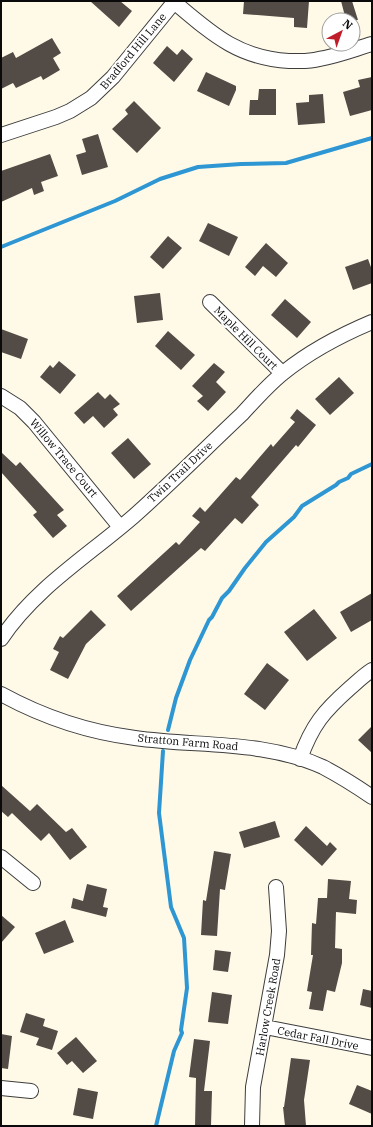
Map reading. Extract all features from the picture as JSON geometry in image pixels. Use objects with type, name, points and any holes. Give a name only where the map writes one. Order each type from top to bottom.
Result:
[{"type":"street","points":[[174,1],[215,36],[226,43],[250,54],[277,60],[305,62],[319,60],[372,44]]},
{"type":"street","name":"Bradford Hill Lane","points":[[1,135],[56,117],[91,98],[113,77],[174,1]]},
{"type":"street","name":"Maple Hill Court","points":[[210,302],[282,373]]},
{"type":"street","name":"Twin Trail Drive","points":[[1,639],[34,599],[163,489],[282,373],[316,350],[357,328],[372,322]]},
{"type":"street","name":"Willow Trace Court","points":[[1,396],[20,408],[34,422],[120,527]]},
{"type":"street","points":[[300,759],[306,741],[318,721],[331,705],[372,670]]},
{"type":"street","name":"Stratton Farm Road","points":[[1,694],[42,714],[65,723],[98,732],[136,738],[247,747],[274,751],[322,767],[341,777],[372,797]]},
{"type":"street","points":[[1,857],[33,883]]},
{"type":"street","name":"Harlow Creek Road","points":[[252,1126],[253,1087],[277,955],[279,931],[276,887]]},
{"type":"street","name":"Cedar Fall Drive","points":[[265,1027],[372,1048]]},
{"type":"street","points":[[1,1088],[31,1091]]},
{"type":"building","points":[[90,1],[120,1],[132,11],[119,27]]},
{"type":"building","points":[[244,1],[309,1],[307,28],[294,27],[294,18],[243,14]]},
{"type":"building","points":[[341,1],[352,1],[355,12],[344,12]]},
{"type":"building","points":[[52,38],[61,53],[53,58],[60,70],[43,80],[41,76],[16,88],[13,83],[1,89],[1,58],[13,52],[16,58]]},
{"type":"building","points":[[167,46],[177,55],[182,49],[193,59],[174,82],[153,63]]},
{"type":"building","points":[[206,72],[236,86],[236,90],[229,106],[197,91]]},
{"type":"building","points":[[372,77],[372,110],[350,116],[343,92],[360,87],[358,80]]},
{"type":"building","points":[[259,89],[276,89],[276,115],[249,115],[250,100],[258,100]]},
{"type":"building","points":[[323,94],[325,123],[298,125],[296,103],[309,102],[309,95]]},
{"type":"building","points":[[134,101],[161,128],[137,153],[112,129],[128,114],[125,110]]},
{"type":"building","points":[[98,134],[108,167],[82,175],[76,155],[86,152],[82,139]]},
{"type":"building","points":[[50,154],[58,176],[41,182],[44,191],[34,195],[32,188],[1,202],[1,171]]},
{"type":"building","points":[[208,223],[238,237],[229,256],[199,241]]},
{"type":"building","points":[[168,236],[182,248],[163,269],[150,257]]},
{"type":"building","points":[[266,243],[288,263],[276,277],[263,266],[255,276],[245,267]]},
{"type":"building","points":[[368,259],[372,270],[372,283],[353,290],[345,267]]},
{"type":"building","points":[[160,293],[163,320],[137,323],[134,296]]},
{"type":"building","points":[[285,299],[311,322],[297,338],[271,315]]},
{"type":"building","points":[[1,329],[28,339],[21,359],[1,352]]},
{"type":"building","points":[[168,331],[195,355],[181,370],[155,346]]},
{"type":"building","points":[[59,361],[76,375],[60,394],[40,377],[50,365],[53,368]]},
{"type":"building","points":[[214,363],[225,372],[216,382],[226,392],[208,411],[197,401],[203,396],[192,386]]},
{"type":"building","points":[[339,377],[354,393],[330,415],[315,399]]},
{"type":"building","points":[[98,392],[105,399],[110,394],[120,404],[113,409],[118,415],[104,428],[93,416],[84,424],[74,413]]},
{"type":"building","points":[[297,409],[316,425],[298,447],[296,445],[251,497],[259,505],[242,524],[235,518],[205,551],[201,548],[131,611],[117,596],[176,542],[179,545],[200,522],[192,516],[200,507],[205,512],[236,477],[240,480],[271,444],[273,447],[295,422],[290,418]]},
{"type":"building","points":[[128,438],[151,464],[134,479],[111,453]]},
{"type":"building","points":[[1,452],[16,466],[20,462],[64,510],[57,515],[67,526],[53,538],[33,515],[37,512],[1,472]]},
{"type":"building","points":[[372,593],[372,620],[351,632],[340,612]]},
{"type":"building","points":[[314,609],[337,638],[307,661],[284,632]]},
{"type":"building","points":[[91,610],[106,625],[86,644],[68,679],[50,670],[59,652],[53,649],[60,636],[63,638]]},
{"type":"building","points":[[267,663],[289,680],[265,710],[244,694]]},
{"type":"building","points":[[372,726],[372,753],[358,740]]},
{"type":"building","points":[[1,785],[30,811],[37,804],[66,832],[72,828],[87,847],[70,860],[49,833],[41,841],[12,813],[8,817],[1,811]]},
{"type":"building","points":[[275,821],[280,837],[244,848],[239,832]]},
{"type":"building","points":[[306,826],[327,846],[330,842],[337,849],[322,866],[294,840]]},
{"type":"building","points":[[214,851],[231,854],[225,890],[220,889],[217,936],[201,935],[203,900],[206,901]]},
{"type":"building","points":[[328,879],[351,881],[349,899],[357,900],[356,914],[336,912],[335,948],[342,949],[342,963],[335,992],[327,990],[323,1011],[309,1009],[312,992],[307,991],[313,955],[311,955],[312,923],[316,924],[318,898],[327,898]]},
{"type":"building","points":[[87,884],[107,889],[103,907],[108,908],[106,917],[71,908],[73,898],[83,901]]},
{"type":"building","points":[[1,915],[15,927],[1,943]]},
{"type":"building","points":[[65,920],[74,942],[44,954],[35,933]]},
{"type":"building","points":[[215,950],[231,952],[228,972],[213,970]]},
{"type":"building","points":[[363,989],[372,991],[372,1008],[360,1005]]},
{"type":"building","points":[[212,992],[232,995],[228,1024],[208,1022]]},
{"type":"building","points":[[26,1013],[45,1019],[43,1026],[58,1031],[52,1050],[36,1045],[39,1038],[20,1032]]},
{"type":"building","points":[[1,1034],[12,1036],[8,1069],[1,1068]]},
{"type":"building","points":[[76,1037],[97,1061],[83,1073],[72,1061],[67,1065],[57,1053]]},
{"type":"building","points":[[194,1039],[210,1041],[204,1091],[212,1091],[211,1126],[195,1126],[196,1078],[189,1077]]},
{"type":"building","points":[[291,1058],[310,1060],[304,1100],[306,1126],[285,1126],[283,1107]]},
{"type":"building","points":[[357,1085],[372,1091],[372,1114],[349,1104]]},
{"type":"building","points":[[78,1088],[98,1092],[93,1119],[73,1115]]},
{"type":"waterway","points":[[1,247],[115,201],[160,179],[198,167],[286,163],[372,138]]},
{"type":"waterway","points":[[168,730],[176,698],[190,660],[209,620],[222,598],[229,591],[245,568],[266,542],[294,517],[302,506],[339,482],[348,478],[351,474],[372,464]]},
{"type":"waterway","points":[[156,1126],[174,1051],[182,1033],[181,1030],[187,988],[184,938],[171,907],[159,813],[163,751]]}]
